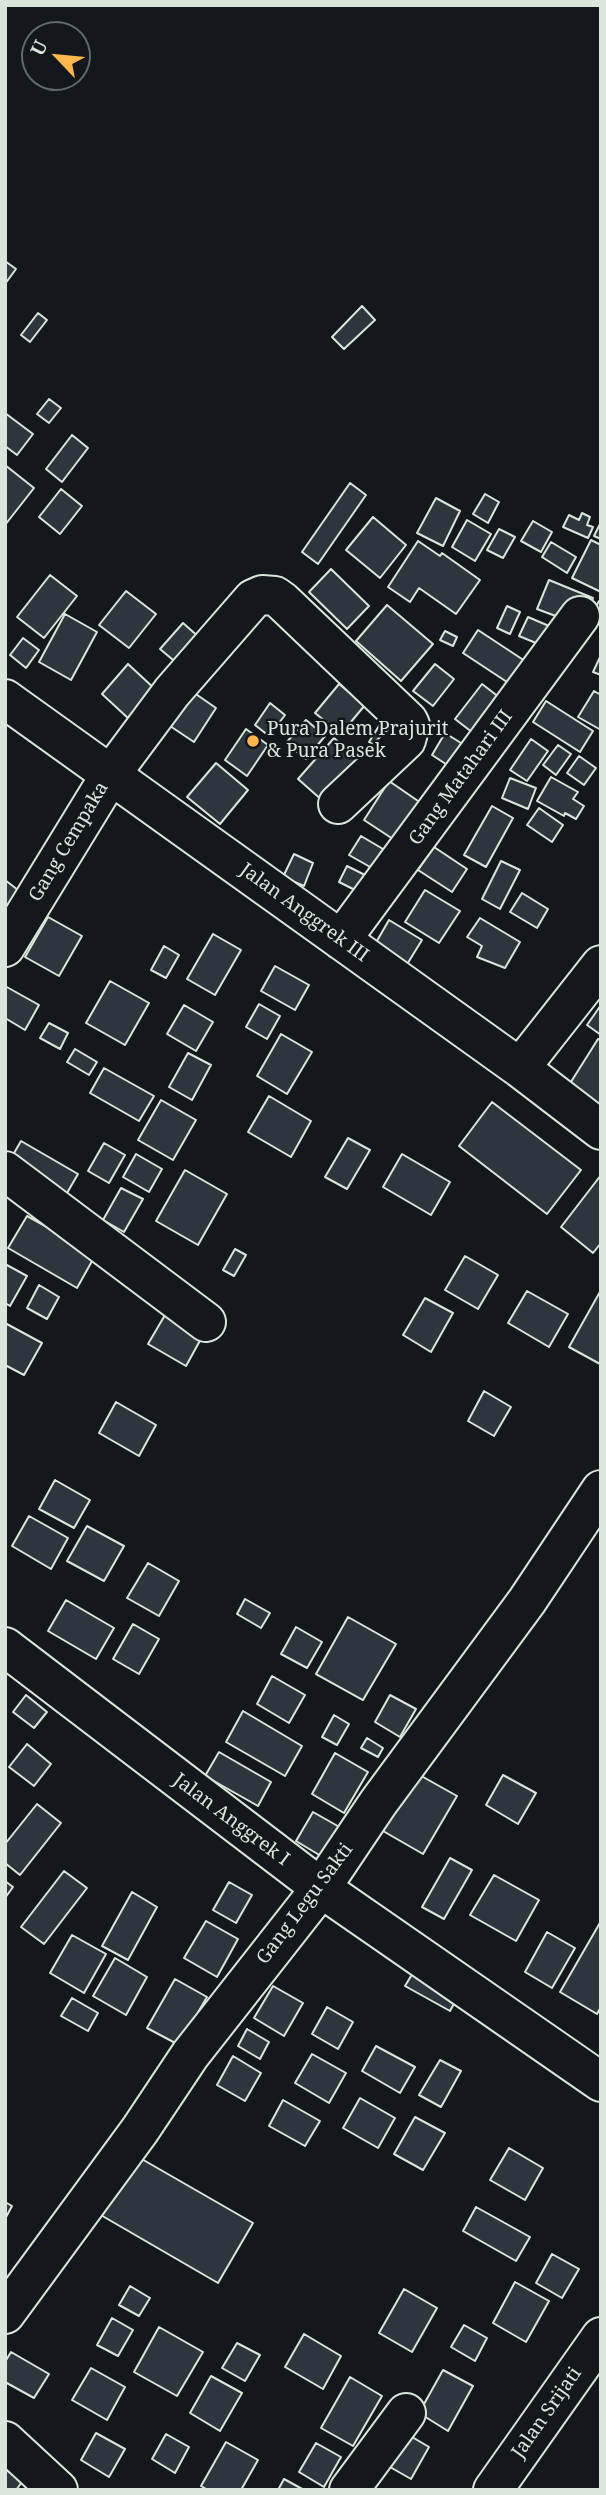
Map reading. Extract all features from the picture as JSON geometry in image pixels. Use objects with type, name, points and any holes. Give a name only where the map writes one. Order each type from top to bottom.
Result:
[{"type":"street","name":"Gang Cempaka","points":[[5,947],[111,774],[172,692],[253,599],[268,594],[282,601],[408,720],[410,725],[406,740],[338,804]]},
{"type":"street","name":"Gang Matahari III","points":[[341,940],[580,616]]},
{"type":"street","name":"Jalan Anggrek III","points":[[5,699],[520,1068],[601,1130]]},
{"type":"street","points":[[520,1068],[601,965]]},
{"type":"street","points":[[5,1171],[206,1322]]},
{"type":"street","name":"Gang Legu Sakti","points":[[5,2314],[140,2130],[190,2055],[321,1888],[377,1803],[527,1601],[601,1490]]},
{"type":"street","name":"Jalan Anggrek I","points":[[5,1647],[321,1888],[601,2082]]},
{"type":"street","name":"Jalan Srijati","points":[[493,2490],[601,2337]]},
{"type":"street","points":[[349,2490],[406,2413]]},
{"type":"street","points":[[5,2441],[58,2490]]},
{"type":"building","points":[[5,261],[16,269],[5,284]]},
{"type":"building","points":[[362,306],[375,320],[344,349],[332,337]]},
{"type":"building","points":[[38,313],[47,320],[30,342],[21,335]]},
{"type":"building","points":[[49,399],[61,408],[49,423],[37,414]]},
{"type":"building","points":[[5,413],[33,434],[17,455],[5,446]]},
{"type":"building","points":[[72,435],[88,448],[62,482],[46,469]]},
{"type":"building","points":[[5,465],[34,488],[5,525]]},
{"type":"building","points":[[350,483],[366,495],[318,564],[302,552]]},
{"type":"building","points":[[61,489],[82,506],[60,534],[39,517]]},
{"type":"building","points":[[485,494],[499,502],[488,523],[473,514]]},
{"type":"building","points":[[436,498],[460,511],[443,546],[417,533]]},
{"type":"building","points":[[582,513],[590,517],[587,525],[593,527],[588,538],[563,527],[569,515],[579,520]]},
{"type":"building","points":[[373,517],[406,545],[380,578],[346,550]]},
{"type":"building","points":[[467,520],[491,534],[475,561],[452,547]]},
{"type":"building","points":[[533,521],[552,532],[541,552],[521,541]]},
{"type":"building","points":[[601,522],[601,539],[594,536]]},
{"type":"building","points":[[499,529],[515,537],[503,558],[487,550]]},
{"type":"building","points":[[591,540],[601,545],[601,592],[572,578]]},
{"type":"building","points":[[418,541],[440,556],[442,553],[480,580],[456,614],[419,588],[410,602],[388,587]]},
{"type":"building","points":[[551,542],[576,557],[567,573],[542,557]]},
{"type":"building","points":[[331,569],[369,606],[347,629],[309,592]]},
{"type":"building","points":[[50,575],[77,596],[44,638],[17,617]]},
{"type":"building","points":[[549,580],[593,598],[588,612],[569,621],[537,609]]},
{"type":"building","points":[[126,591],[156,614],[129,648],[99,625]]},
{"type":"building","points":[[599,601],[601,602],[601,625],[589,619]]},
{"type":"building","points":[[387,605],[433,644],[401,681],[356,641]]},
{"type":"building","points":[[507,606],[520,612],[510,634],[497,628]]},
{"type":"building","points":[[65,614],[97,632],[71,680],[39,662]]},
{"type":"building","points":[[528,617],[556,629],[548,648],[519,636]]},
{"type":"building","points":[[183,623],[201,639],[179,665],[160,649]]},
{"type":"building","points":[[478,630],[528,663],[513,686],[463,653]]},
{"type":"building","points":[[445,631],[457,637],[453,646],[440,640]]},
{"type":"building","points":[[23,638],[39,650],[26,668],[10,655]]},
{"type":"building","points":[[601,655],[601,675],[593,672]]},
{"type":"building","points":[[128,664],[156,690],[129,719],[102,694]]},
{"type":"building","points":[[435,664],[454,679],[433,706],[413,691]]},
{"type":"building","points":[[339,684],[365,705],[341,734],[315,713]]},
{"type":"building","points":[[482,684],[504,701],[477,736],[455,719]]},
{"type":"building","points":[[190,690],[216,708],[194,742],[167,724]]},
{"type":"building","points":[[594,691],[601,695],[601,730],[578,717]]},
{"type":"building","points":[[546,701],[593,731],[580,752],[533,722]]},
{"type":"building","points":[[270,703],[285,715],[269,736],[255,725]]},
{"type":"building","points":[[387,713],[403,723],[386,752],[369,742]]},
{"type":"building","points":[[306,720],[325,736],[306,759],[286,743]]},
{"type":"building","points":[[246,729],[268,745],[247,776],[225,760]]},
{"type":"building","points":[[445,733],[469,748],[455,770],[432,755]]},
{"type":"building","points":[[334,738],[359,760],[323,801],[298,779]]},
{"type":"building","points":[[531,739],[548,751],[527,781],[510,770]]},
{"type":"building","points":[[558,745],[571,754],[556,775],[543,765]]},
{"type":"building","points":[[579,756],[596,768],[584,785],[567,773]]},
{"type":"building","points":[[216,763],[248,790],[220,824],[187,797]]},
{"type":"building","points":[[551,777],[578,792],[573,799],[584,806],[576,819],[565,813],[564,816],[537,801]]},
{"type":"building","points":[[510,778],[536,788],[528,809],[502,798]]},
{"type":"building","points":[[389,781],[421,803],[396,841],[364,820]]},
{"type":"building","points":[[492,806],[513,818],[486,867],[464,855]]},
{"type":"building","points":[[539,808],[563,825],[552,842],[527,825]]},
{"type":"building","points":[[361,836],[383,849],[372,868],[349,855]]},
{"type":"building","points":[[434,847],[467,869],[452,892],[418,870]]},
{"type":"building","points":[[294,854],[313,863],[304,886],[283,877]]},
{"type":"building","points":[[501,861],[520,870],[500,909],[482,899]]},
{"type":"building","points":[[347,866],[373,879],[365,895],[339,882]]},
{"type":"building","points":[[5,880],[27,897],[5,924]]},
{"type":"building","points":[[425,890],[460,911],[439,943],[405,922]]},
{"type":"building","points":[[522,893],[548,909],[537,928],[510,912]]},
{"type":"building","points":[[48,917],[82,936],[59,976],[25,957]]},
{"type":"building","points":[[480,918],[520,942],[505,968],[477,957],[482,946],[467,937]]},
{"type":"building","points":[[389,920],[422,940],[406,966],[374,946]]},
{"type":"building","points":[[213,934],[241,950],[215,995],[187,979]]},
{"type":"building","points":[[164,946],[179,955],[166,978],[151,970]]},
{"type":"building","points":[[275,966],[309,985],[295,1010],[261,991]]},
{"type":"building","points":[[110,981],[149,1003],[125,1045],[86,1023]]},
{"type":"building","points":[[5,986],[39,1005],[25,1030],[5,1018]]},
{"type":"building","points":[[259,1004],[280,1016],[267,1039],[246,1027]]},
{"type":"building","points":[[184,1005],[213,1022],[196,1051],[167,1034]]},
{"type":"building","points":[[601,1005],[601,1035],[587,1025]]},
{"type":"building","points":[[49,1023],[68,1033],[60,1049],[40,1038]]},
{"type":"building","points":[[281,1034],[312,1052],[287,1094],[257,1076]]},
{"type":"building","points":[[598,1039],[601,1040],[601,1105],[569,1085]]},
{"type":"building","points":[[75,1049],[97,1062],[89,1075],[67,1062]]},
{"type":"building","points":[[188,1053],[211,1065],[192,1100],[169,1087]]},
{"type":"building","points":[[104,1068],[154,1096],[139,1121],[90,1093]]},
{"type":"building","points":[[269,1096],[311,1121],[291,1157],[248,1132]]},
{"type":"building","points":[[161,1100],[196,1120],[173,1160],[138,1140]]},
{"type":"building","points":[[492,1102],[581,1170],[547,1214],[459,1146]]},
{"type":"building","points":[[348,1138],[370,1150],[347,1189],[325,1177]]},
{"type":"building","points":[[21,1141],[78,1174],[63,1200],[6,1167]]},
{"type":"building","points":[[104,1143],[125,1155],[109,1183],[88,1171]]},
{"type":"building","points":[[136,1154],[162,1169],[149,1192],[123,1177]]},
{"type":"building","points":[[402,1154],[450,1182],[431,1215],[383,1187]]},
{"type":"building","points":[[185,1170],[227,1194],[198,1245],[156,1221]]},
{"type":"building","points":[[601,1175],[601,1243],[593,1253],[561,1227]]},
{"type":"building","points":[[121,1188],[143,1199],[124,1232],[103,1220]]},
{"type":"building","points":[[27,1216],[96,1254],[77,1288],[8,1248]]},
{"type":"building","points":[[235,1249],[246,1255],[234,1276],[223,1270]]},
{"type":"building","points":[[465,1256],[498,1275],[478,1309],[445,1290]]},
{"type":"building","points":[[5,1264],[27,1276],[10,1306],[5,1303]]},
{"type":"building","points":[[39,1285],[59,1297],[47,1319],[27,1308]]},
{"type":"building","points":[[601,1290],[601,1363],[600,1364],[569,1347]]},
{"type":"building","points":[[527,1291],[568,1314],[549,1347],[508,1323]]},
{"type":"building","points":[[425,1298],[453,1313],[431,1352],[403,1335]]},
{"type":"building","points":[[165,1315],[202,1337],[186,1366],[148,1344]]},
{"type":"building","points":[[5,1323],[42,1343],[24,1375],[5,1365]]},
{"type":"building","points":[[484,1391],[511,1407],[494,1436],[468,1421]]},
{"type":"building","points":[[116,1402],[156,1425],[139,1456],[99,1433]]},
{"type":"building","points":[[55,1480],[90,1500],[74,1528],[39,1509]]},
{"type":"building","points":[[29,1516],[68,1538],[51,1569],[12,1546]]},
{"type":"building","points":[[87,1526],[124,1546],[104,1581],[67,1561]]},
{"type":"building","points":[[148,1563],[179,1581],[159,1616],[127,1598]]},
{"type":"building","points":[[245,1599],[270,1613],[261,1628],[237,1614]]},
{"type":"building","points":[[66,1600],[114,1628],[96,1659],[48,1631]]},
{"type":"building","points":[[348,1617],[396,1644],[363,1700],[316,1674]]},
{"type":"building","points":[[133,1624],[159,1639],[139,1674],[113,1659]]},
{"type":"building","points":[[296,1627],[322,1642],[307,1668],[281,1654]]},
{"type":"building","points":[[272,1676],[305,1695],[289,1723],[257,1704]]},
{"type":"building","points":[[26,1695],[47,1712],[34,1728],[13,1712]]},
{"type":"building","points":[[390,1695],[416,1709],[400,1737],[375,1722]]},
{"type":"building","points":[[243,1711],[302,1746],[285,1776],[226,1742]]},
{"type":"building","points":[[334,1715],[349,1724],[337,1745],[322,1737]]},
{"type":"building","points":[[367,1738],[383,1748],[378,1757],[361,1748]]},
{"type":"building","points":[[27,1744],[51,1764],[34,1786],[9,1767]]},
{"type":"building","points":[[219,1752],[271,1782],[258,1806],[205,1776]]},
{"type":"building","points":[[335,1753],[368,1772],[344,1813],[312,1794]]},
{"type":"building","points":[[416,1773],[457,1796],[423,1854],[383,1831]]},
{"type":"building","points":[[503,1775],[536,1793],[518,1824],[486,1805]]},
{"type":"building","points":[[37,1804],[61,1823],[20,1875],[5,1863],[5,1844]]},
{"type":"building","points":[[313,1812],[343,1829],[326,1859],[296,1841]]},
{"type":"building","points":[[450,1858],[472,1870],[444,1919],[422,1907]]},
{"type":"building","points":[[64,1871],[87,1888],[44,1944],[21,1927]]},
{"type":"building","points":[[494,1875],[539,1900],[516,1941],[470,1915]]},
{"type":"building","points":[[5,1881],[13,1887],[5,1898]]},
{"type":"building","points":[[229,1882],[252,1895],[236,1923],[213,1910]]},
{"type":"building","points":[[132,1892],[157,1907],[128,1960],[102,1946]]},
{"type":"building","points":[[206,1921],[238,1939],[217,1977],[184,1958]]},
{"type":"building","points":[[601,1921],[601,2007],[597,2014],[560,1992]]},
{"type":"building","points":[[547,1932],[575,1948],[552,1988],[525,1972]]},
{"type":"building","points":[[72,1935],[106,1954],[84,1993],[50,1973]]},
{"type":"building","points":[[115,1958],[147,1977],[126,2015],[93,1996]]},
{"type":"building","points":[[417,1966],[461,1991],[450,2011],[405,1986]]},
{"type":"building","points":[[175,1979],[207,1997],[179,2045],[147,2028]]},
{"type":"building","points":[[273,1986],[303,2003],[284,2036],[254,2018]]},
{"type":"building","points":[[72,1998],[98,2013],[88,2031],[61,2016]]},
{"type":"building","points":[[327,2007],[353,2022],[338,2049],[312,2034]]},
{"type":"building","points":[[247,2029],[269,2042],[260,2059],[238,2046]]},
{"type":"building","points":[[376,2046],[415,2067],[400,2093],[362,2071]]},
{"type":"building","points":[[312,2054],[346,2073],[329,2103],[295,2083]]},
{"type":"building","points":[[233,2056],[261,2073],[245,2101],[217,2085]]},
{"type":"building","points":[[440,2060],[461,2071],[441,2107],[419,2095]]},
{"type":"building","points":[[360,2098],[395,2118],[378,2148],[343,2128]]},
{"type":"building","points":[[283,2100],[320,2121],[305,2146],[269,2126]]},
{"type":"building","points":[[415,2117],[445,2133],[423,2170],[394,2154]]},
{"type":"building","points":[[509,2148],[543,2168],[525,2200],[490,2180]]},
{"type":"building","points":[[133,2154],[253,2223],[218,2283],[99,2214]]},
{"type":"building","points":[[5,2202],[12,2206],[5,2219]]},
{"type":"building","points":[[476,2207],[530,2237],[516,2261],[463,2231]]},
{"type":"building","points":[[552,2254],[579,2269],[562,2298],[536,2283]]},
{"type":"building","points":[[515,2282],[549,2301],[526,2342],[493,2323]]},
{"type":"building","points":[[130,2286],[150,2298],[139,2316],[119,2305]]},
{"type":"building","points":[[404,2289],[437,2308],[412,2352],[379,2333]]},
{"type":"building","points":[[112,2318],[133,2330],[118,2356],[97,2345]]},
{"type":"building","points":[[464,2325],[487,2338],[475,2361],[451,2347]]},
{"type":"building","points":[[159,2327],[203,2352],[177,2396],[134,2372]]},
{"type":"building","points":[[304,2334],[341,2356],[323,2389],[285,2367]]},
{"type":"building","points":[[237,2343],[260,2355],[245,2381],[222,2368]]},
{"type":"building","points":[[11,2352],[49,2374],[34,2398],[5,2382],[5,2362]]},
{"type":"building","points":[[91,2368],[125,2387],[107,2420],[72,2400]]},
{"type":"building","points":[[443,2370],[473,2386],[448,2431],[419,2413]]},
{"type":"building","points":[[211,2376],[242,2393],[220,2431],[190,2413]]},
{"type":"building","points":[[350,2377],[382,2396],[353,2446],[321,2428]]},
{"type":"building","points":[[402,2431],[429,2447],[411,2479],[383,2463]]},
{"type":"building","points":[[96,2433],[125,2449],[109,2477],[81,2460]]},
{"type":"building","points":[[166,2434],[189,2447],[175,2473],[152,2459]]},
{"type":"building","points":[[226,2442],[258,2460],[241,2490],[208,2490],[201,2486]]},
{"type":"building","points":[[316,2443],[341,2457],[324,2487],[299,2472]]},
{"type":"building","points":[[5,2469],[22,2482],[16,2490],[5,2490]]},
{"type":"building","points":[[284,2479],[304,2490],[278,2490]]},
{"type":"place","name":"Pura Dalem Prajurit & Pura Pasek","points":[[253,741]]}]
